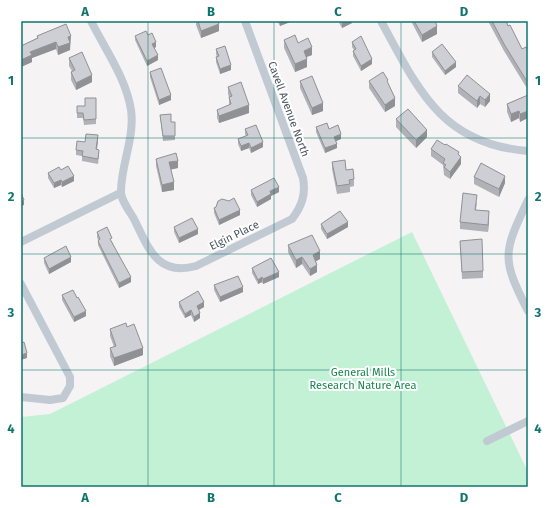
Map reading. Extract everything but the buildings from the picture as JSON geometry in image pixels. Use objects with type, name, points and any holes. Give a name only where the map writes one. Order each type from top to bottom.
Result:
[{"type":"street","points":[[21,242],[120,193],[131,128],[132,112],[124,86],[91,21]]},
{"type":"street","name":"Cavell Avenue North","points":[[245,21],[303,178],[304,191],[301,205]]},
{"type":"street","points":[[381,21],[426,99],[444,119],[480,141],[528,151]]},
{"type":"street","name":"Elgin Place","points":[[120,193],[155,258],[168,266],[185,269],[196,266],[285,223],[295,215],[301,205]]},
{"type":"street","points":[[528,200],[514,230],[508,256],[509,271],[528,311]]},
{"type":"street","points":[[21,284],[70,377],[70,386],[67,393],[62,398],[50,400],[21,397]]},
{"type":"street","points":[[487,441],[528,421]]},
{"type":"green space","name":"General Mills Research Nature Area","points":[[412,232],[528,472],[528,487],[21,487],[21,417],[50,414]]}]
